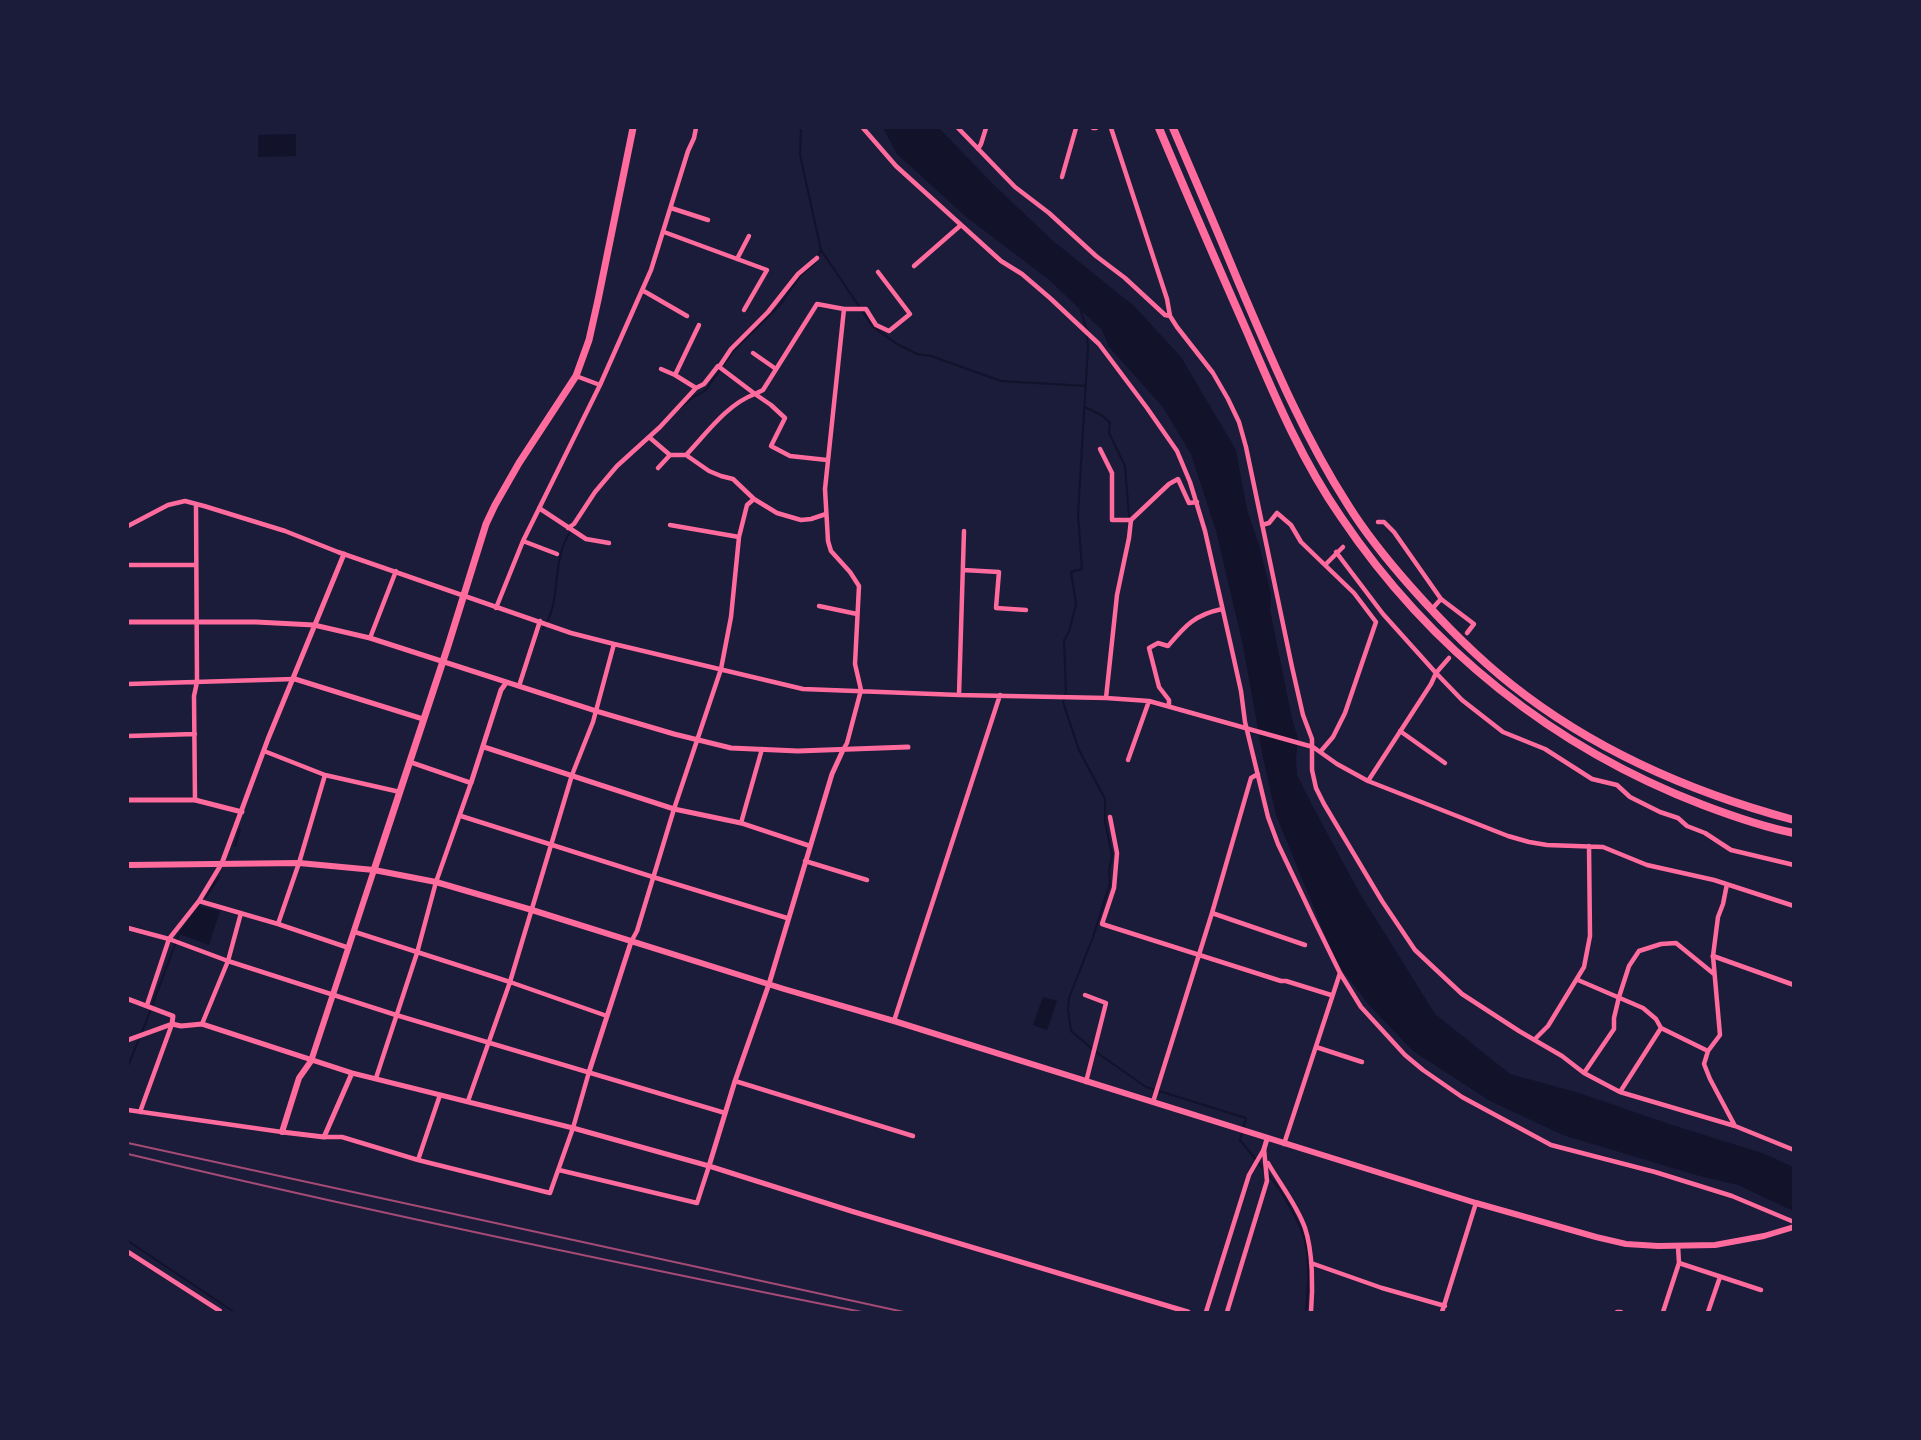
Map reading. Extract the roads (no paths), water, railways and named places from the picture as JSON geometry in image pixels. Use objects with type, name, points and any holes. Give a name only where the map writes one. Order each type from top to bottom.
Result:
[{"type":"highway","points":[[1159,128],[1267,379],[1310,466],[1340,516],[1377,566],[1422,620],[1506,696],[1599,757],[1676,795],[1726,813],[1794,833]]},
{"type":"highway","points":[[1173,128],[1273,362],[1320,459],[1348,507],[1385,557],[1431,610],[1473,652],[1513,686],[1604,746],[1680,783],[1794,820]]},
{"type":"main road","points":[[282,1132],[299,1077],[311,1061],[355,932],[486,524],[519,463],[576,376],[589,340],[633,128]]},
{"type":"main road","points":[[128,865],[299,863],[374,870],[436,882],[894,1021],[1476,1203],[1616,1242],[1658,1246],[1715,1245],[1794,1227]]},
{"type":"street","points":[[496,608],[523,541],[600,384],[651,270],[696,128]]},
{"type":"street","points":[[863,128],[896,166],[1001,261],[1022,274],[1050,298],[1099,344],[1177,451],[1197,502],[1234,657],[1246,727],[1268,816],[1278,844],[1340,973],[1361,1007],[1405,1055],[1462,1097],[1551,1145],[1655,1172],[1732,1196],[1794,1221]]},
{"type":"street","points":[[958,128],[1015,187],[1125,278],[1165,315],[1170,316]]},
{"type":"street","points":[[978,149],[986,128]]},
{"type":"street","points":[[1062,177],[1076,128]]},
{"type":"street","points":[[1111,128],[1167,299],[1170,316],[1213,373],[1239,422],[1292,668],[1313,747],[1312,770],[1316,788],[1382,901],[1415,950],[1462,994],[1562,1056],[1584,1073],[1620,1092],[1735,1126],[1794,1150]]},
{"type":"street","points":[[671,208],[708,220]]},
{"type":"street","points":[[914,266],[961,225]]},
{"type":"street","points":[[664,232],[767,270],[744,310]]},
{"type":"street","points":[[737,259],[749,236]]},
{"type":"street","points":[[568,528],[574,524],[595,492],[617,466],[649,437],[696,388],[704,384],[731,349],[768,312],[798,274],[817,258]]},
{"type":"street","points":[[686,455],[743,398],[763,390],[817,304],[844,309],[866,309],[876,325],[889,331],[910,314],[878,272]]},
{"type":"street","points":[[642,290],[685,314],[685,306]]},
{"type":"street","points":[[559,1170],[697,1203],[769,984],[832,774],[847,743],[861,690],[855,664],[859,586],[831,551],[826,514],[827,460],[844,309]]},
{"type":"street","points":[[675,375],[699,325]]},
{"type":"street","points":[[753,352],[776,369]]},
{"type":"street","points":[[719,367],[785,418],[771,446],[790,456],[827,460]]},
{"type":"street","points":[[661,369],[696,388]]},
{"type":"street","points":[[576,376],[600,384]]},
{"type":"street","points":[[649,437],[670,455],[686,455],[709,471],[733,479],[754,499],[777,513],[801,520],[826,514]]},
{"type":"street","points":[[1100,449],[1112,473],[1112,520],[1131,520]]},
{"type":"street","points":[[658,468],[670,455]]},
{"type":"street","points":[[1106,698],[1117,595],[1131,520],[1168,484],[1178,479],[1189,503],[1197,502]]},
{"type":"street","points":[[128,1110],[282,1132],[342,1137],[418,1160],[550,1193],[721,669],[731,617],[739,537],[747,505],[754,499]]},
{"type":"street","points":[[128,526],[168,505],[185,501],[228,512],[571,633],[802,689],[1149,701],[1313,747],[1337,764],[1368,781],[1529,842],[1603,847],[1647,865],[1727,884],[1794,906]]},
{"type":"street","points":[[195,800],[194,696],[197,682],[198,623],[196,504]]},
{"type":"street","points":[[539,508],[586,539],[609,543]]},
{"type":"street","points":[[1262,525],[1269,523],[1277,513],[1291,525],[1301,542],[1354,593],[1376,622],[1345,713],[1334,737],[1321,751]]},
{"type":"street","points":[[1378,522],[1384,522],[1394,532],[1441,599],[1474,624],[1467,633]]},
{"type":"street","points":[[670,525],[739,537]]},
{"type":"street","points":[[959,695],[964,531]]},
{"type":"street","points":[[523,541],[557,554]]},
{"type":"street","points":[[1325,565],[1343,547]]},
{"type":"street","points":[[1336,552],[1383,614],[1436,673],[1462,700],[1503,732],[1545,749],[1592,779],[1617,785],[1630,797],[1678,818],[1687,826],[1705,833],[1731,850],[1794,865]]},
{"type":"street","points":[[147,1005],[168,939],[199,901],[222,863],[264,751],[344,554]]},
{"type":"street","points":[[128,565],[196,565]]},
{"type":"street","points":[[963,570],[999,572],[996,608],[1026,610]]},
{"type":"street","points":[[370,638],[396,571]]},
{"type":"street","points":[[1431,610],[1441,599]]},
{"type":"street","points":[[819,606],[857,614]]},
{"type":"street","points":[[1169,706],[1169,700],[1159,687],[1149,648],[1158,643],[1167,646],[1188,623],[1209,612],[1222,609]]},
{"type":"street","points":[[519,686],[540,621]]},
{"type":"street","points":[[128,622],[256,622],[314,625],[370,638],[596,711],[731,748],[843,750],[908,747]]},
{"type":"street","points":[[468,1101],[510,982],[572,775],[596,711],[614,644]]},
{"type":"street","points":[[1368,781],[1436,673],[1449,658]]},
{"type":"street","points":[[128,684],[295,679],[423,718]]},
{"type":"street","points":[[376,1078],[417,953],[436,882],[461,816],[501,690],[506,683]]},
{"type":"street","points":[[894,1021],[1000,695]]},
{"type":"street","points":[[1128,760],[1149,701]]},
{"type":"street","points":[[1400,731],[1444,763]]},
{"type":"street","points":[[128,736],[195,734]]},
{"type":"street","points":[[484,747],[674,809],[741,823],[810,846]]},
{"type":"street","points":[[741,823],[762,749]]},
{"type":"street","points":[[264,751],[325,775],[400,792]]},
{"type":"street","points":[[410,762],[471,783]]},
{"type":"street","points":[[1153,1102],[1251,778],[1258,774]]},
{"type":"street","points":[[278,924],[325,775]]},
{"type":"street","points":[[128,800],[195,800],[242,812]]},
{"type":"street","points":[[461,816],[788,918]]},
{"type":"street","points":[[1110,817],[1117,853],[1114,888],[1102,924],[1331,995]]},
{"type":"street","points":[[1535,1039],[1548,1026],[1584,967],[1590,936],[1589,846]]},
{"type":"street","points":[[805,861],[867,880]]},
{"type":"street","points":[[1727,884],[1718,916],[1713,956],[1720,1035],[1708,1051],[1704,1064],[1735,1126]]},
{"type":"street","points":[[199,901],[349,948]]},
{"type":"street","points":[[202,1024],[228,961],[241,913]]},
{"type":"street","points":[[1212,913],[1305,945]]},
{"type":"street","points":[[128,928],[168,939],[396,1016],[725,1113]]},
{"type":"street","points":[[355,932],[607,1016]]},
{"type":"street","points":[[1584,1073],[1614,1029],[1619,997],[1629,966],[1639,951],[1661,944],[1676,943],[1714,974]]},
{"type":"street","points":[[1713,956],[1794,985]]},
{"type":"street","points":[[1284,1144],[1340,973]]},
{"type":"street","points":[[1578,980],[1643,1008],[1656,1018],[1661,1028],[1708,1051]]},
{"type":"street","points":[[1085,995],[1106,1003],[1086,1082]]},
{"type":"street","points":[[128,999],[173,1016],[140,1112]]},
{"type":"street","points":[[128,1040],[172,1024],[181,1026],[202,1024],[352,1073],[573,1128],[709,1166],[1188,1312]]},
{"type":"street","points":[[1620,1092],[1661,1028]]},
{"type":"street","points":[[1316,1047],[1362,1062]]},
{"type":"street","points":[[324,1137],[352,1073]]},
{"type":"street","points":[[735,1082],[913,1136]]},
{"type":"street","points":[[418,1160],[440,1095]]},
{"type":"street","points":[[1206,1312],[1249,1175],[1267,1139]]},
{"type":"street","points":[[1227,1312],[1267,1181],[1264,1149]]},
{"type":"street","points":[[1266,1160],[1306,1230],[1311,1263],[1311,1312]]},
{"type":"street","points":[[1442,1312],[1476,1203]]},
{"type":"street","points":[[1663,1312],[1679,1263],[1678,1246]]},
{"type":"street","points":[[128,1252],[220,1312]]},
{"type":"street","points":[[1311,1263],[1382,1288],[1445,1306]]},
{"type":"street","points":[[1679,1263],[1761,1290]]},
{"type":"street","points":[[1708,1312],[1720,1277]]},
{"type":"waterway","points":[[801,128],[800,155],[821,250],[873,327],[897,344],[917,354],[931,356],[1001,381],[1086,386]]},
{"type":"waterway","points":[[680,408],[705,391],[734,350],[780,305],[800,276],[816,262],[821,248]]},
{"type":"waterway","points":[[1080,308],[1086,327],[1088,347],[1078,514],[1082,569],[1071,572],[1076,604],[1069,632],[1064,640],[1066,692],[1063,702],[1079,750],[1105,799],[1105,822],[1112,855],[1109,871],[1110,883],[1093,937],[1069,998],[1071,1031],[1096,1052],[1146,1087],[1246,1118],[1240,1140],[1265,1171]]},
{"type":"waterway","points":[[1085,407],[1103,416],[1110,423],[1109,433],[1125,466],[1129,516]]},
{"type":"waterway","points":[[633,454],[651,438]]},
{"type":"waterway","points":[[543,629],[553,606],[561,554],[571,531]]},
{"type":"waterway","points":[[235,846],[240,829]]},
{"type":"waterway","points":[[206,897],[219,877]]},
{"type":"waterway","points":[[128,1066],[179,934],[200,905]]},
{"type":"waterway","points":[[1269,1175],[1291,1209],[1304,1237],[1308,1271],[1306,1312]]},
{"type":"waterway","points":[[128,1241],[234,1312]]},
{"type":"railway","points":[[128,1143],[904,1312]]},
{"type":"railway","points":[[128,1154],[494,1236],[862,1312]]}]
